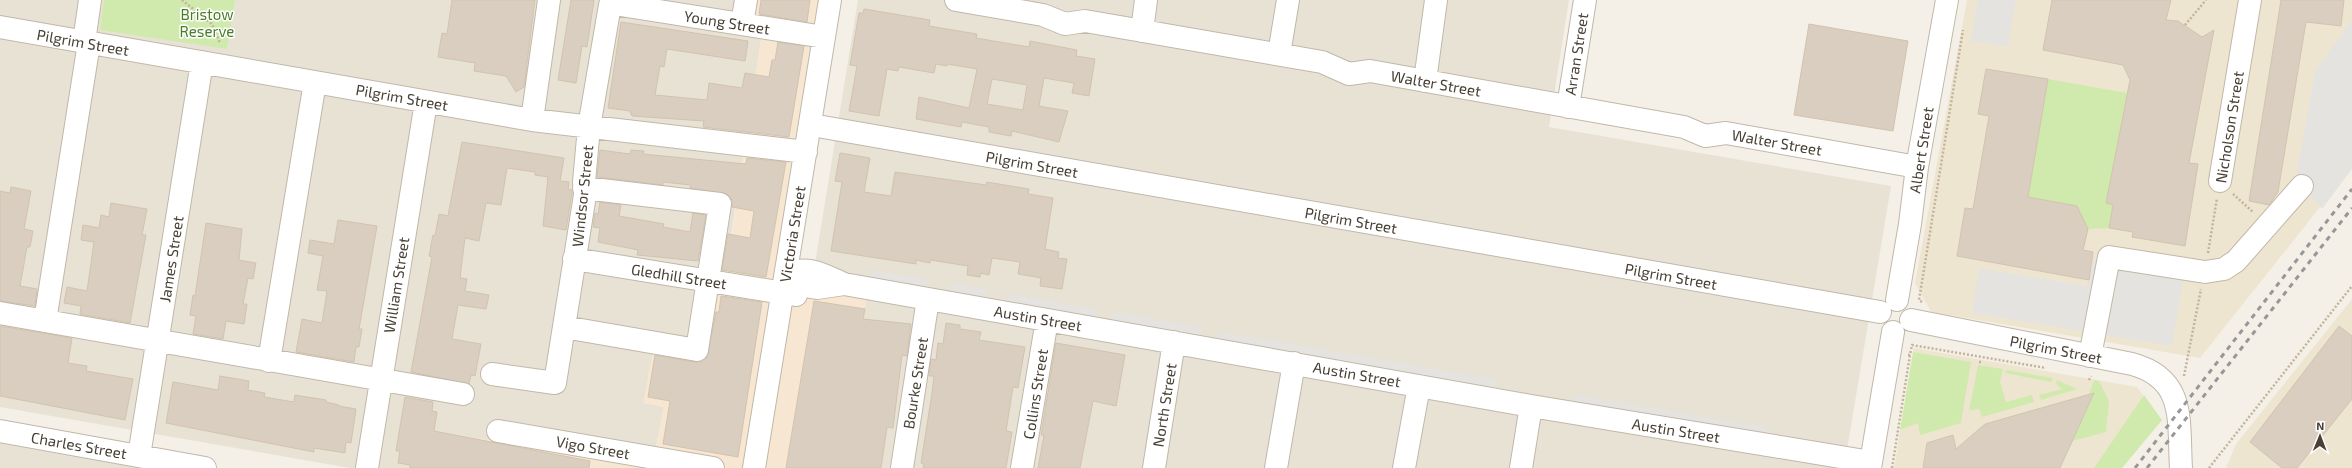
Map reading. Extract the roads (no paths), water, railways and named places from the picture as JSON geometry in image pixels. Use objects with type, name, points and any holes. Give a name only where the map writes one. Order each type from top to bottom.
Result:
[{"type":"street","points":[[45,321],[86,42],[90,0]]},
{"type":"street","points":[[532,120],[549,0]]},
{"type":"street","points":[[742,24],[746,0]]},
{"type":"street","name":"Walter Street","points":[[956,0],[1002,4],[1043,15],[1065,24],[1085,21],[1322,62],[1349,74],[1370,71],[1684,127],[1705,136],[1726,133],[1917,167]]},
{"type":"street","points":[[1142,31],[1146,0]]},
{"type":"street","points":[[1279,54],[1288,0]]},
{"type":"street","points":[[1425,81],[1436,0]]},
{"type":"street","name":"Arran Street","points":[[1568,107],[1585,0]]},
{"type":"street","name":"Albert Street","points":[[1888,306],[1910,224],[1917,167],[1946,0]]},
{"type":"street","name":"Nicholson Street","points":[[2220,181],[2250,0]]},
{"type":"street","name":"Victoria Street","points":[[767,468],[793,283],[806,152],[824,37],[840,1]]},
{"type":"street","name":"Victoria Street","points":[[754,468],[793,283],[823,127],[840,1]]},
{"type":"street","name":"Young Street","points":[[620,5],[824,37]]},
{"type":"street","name":"Windsor Street","points":[[492,374],[555,384],[584,188],[589,127],[620,5]]},
{"type":"street","name":"Pilgrim Street","points":[[0,28],[532,120],[806,152]]},
{"type":"street","name":"James Street","points":[[139,456],[202,62]]},
{"type":"street","points":[[269,361],[315,82]]},
{"type":"street","name":"William Street","points":[[367,468],[426,102]]},
{"type":"street","name":"Pilgrim Street","points":[[823,127],[1888,306]]},
{"type":"street","points":[[2088,369],[2110,257],[2206,263],[2224,269],[2236,261],[2302,186]]},
{"type":"street","points":[[564,327],[697,350],[709,281],[720,204],[584,188]]},
{"type":"street","name":"Gledhill Street","points":[[574,259],[709,281],[793,283]]},
{"type":"street","name":"Austin Street","points":[[793,283],[817,288],[844,284],[1870,465]]},
{"type":"street","name":"Bourke Street","points":[[902,468],[928,299]]},
{"type":"street","points":[[1888,306],[1908,307],[1918,312],[1902,331],[1893,332],[1884,327],[1881,323],[1888,306]]},
{"type":"street","name":"Pilgrim Street","points":[[1918,312],[2088,369],[2142,366],[2156,373],[2169,387],[2178,412],[2181,468]]},
{"type":"street","points":[[0,313],[463,394]]},
{"type":"street","name":"Collins Street","points":[[1022,468],[1047,320]]},
{"type":"street","points":[[1870,465],[1893,332]]},
{"type":"street","name":"North Street","points":[[1154,468],[1174,342]]},
{"type":"street","points":[[1276,468],[1294,363]]},
{"type":"street","points":[[1404,468],[1419,386]]},
{"type":"street","points":[[1521,468],[1531,406]]},
{"type":"street","name":"Charles Street","points":[[0,431],[205,468]]},
{"type":"street","name":"Vigo Street","points":[[498,431],[713,468]]},
{"type":"railway","points":[[2135,468],[2352,189]]},
{"type":"railway","points":[[2147,468],[2352,208]]},
{"type":"park label","name":"Bristow Reserve","points":[[207,22]]}]
